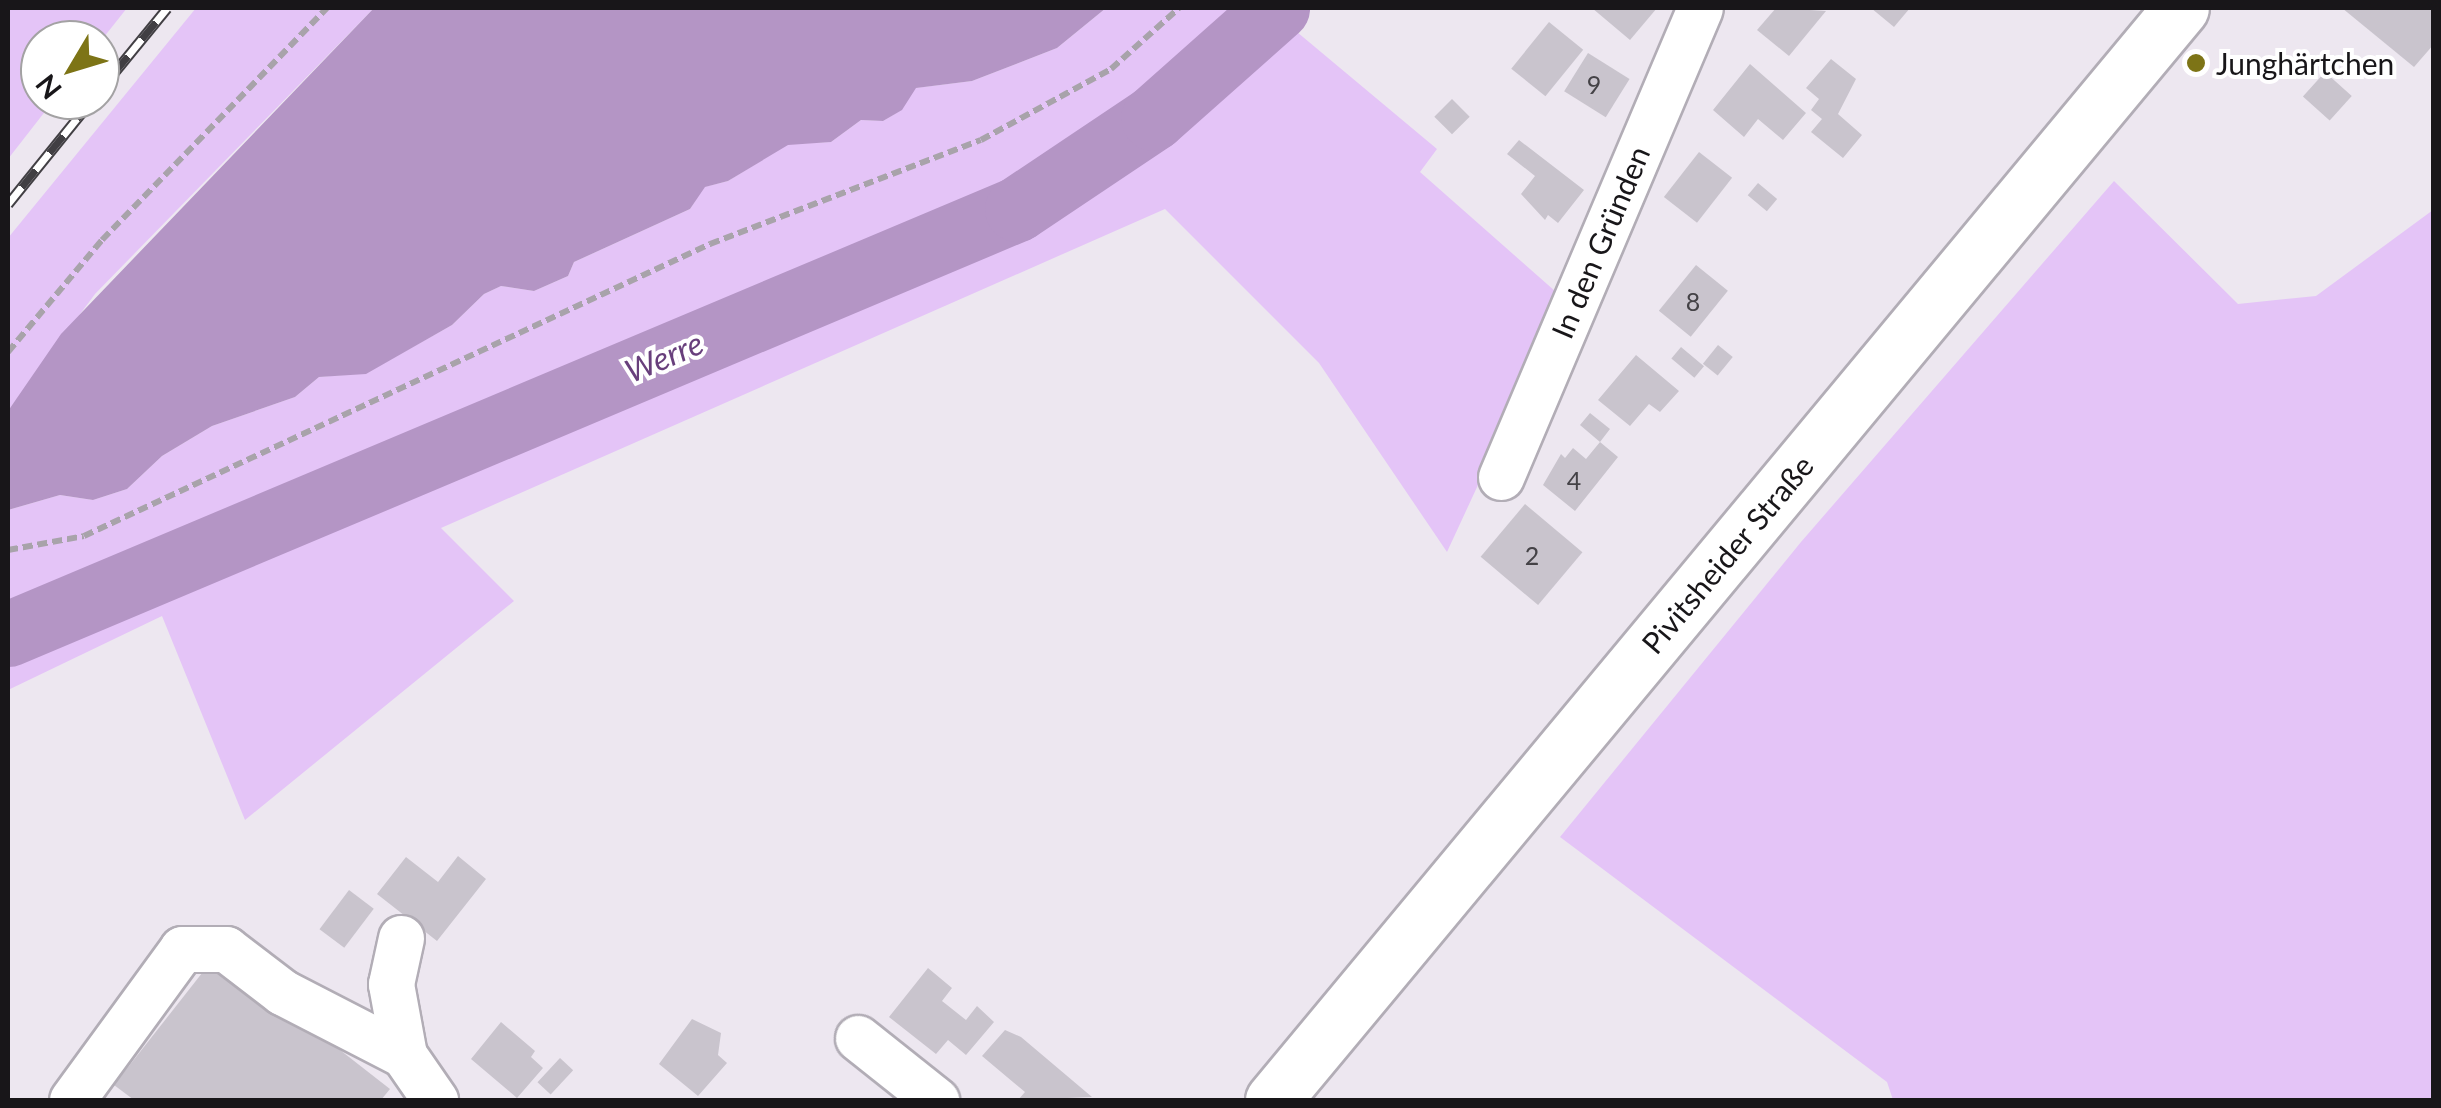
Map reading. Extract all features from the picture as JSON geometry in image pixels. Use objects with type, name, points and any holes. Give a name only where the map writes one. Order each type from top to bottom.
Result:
[{"type":"main road","name":"Pivitsheider Straße","points":[[1273,1100],[2181,8]]},
{"type":"street","name":"In den Gründen","points":[[1501,477],[1700,8]]},
{"type":"street","points":[[401,938],[390,984],[404,1055],[434,1100]]},
{"type":"street","points":[[72,1100],[182,949],[226,948],[282,992],[404,1055]]},
{"type":"street","points":[[858,1038],[936,1100]]},
{"type":"path","points":[[8,352],[102,240],[327,8]]},
{"type":"path","points":[[8,550],[84,536],[710,244],[981,140],[1111,68],[1179,8]]},
{"type":"shaded area","points":[[8,8],[127,8],[117,20],[20,20],[20,120],[38,120],[8,159]]},
{"type":"shaded area","points":[[196,8],[374,8],[95,294],[8,411],[8,238],[104,120],[120,120],[120,101]]},
{"type":"shaded area","points":[[374,8],[1106,8],[1057,48],[972,81],[916,88],[902,110],[883,121],[861,120],[831,142],[788,145],[728,181],[705,187],[690,209],[574,262],[568,276],[534,291],[501,286],[484,294],[452,325],[366,374],[319,377],[295,397],[212,426],[162,456],[127,489],[93,500],[60,495],[8,510],[8,411],[61,334]]},
{"type":"shaded area","points":[[1106,8],[1308,8],[1297,32],[1437,149],[1420,172],[1564,299],[1447,552],[1319,363],[1165,209],[441,528],[514,601],[245,820],[162,616],[8,690],[8,510],[60,495],[93,500],[127,489],[162,456],[212,426],[295,397],[319,377],[366,373],[452,325],[484,294],[501,286],[534,291],[568,276],[574,262],[690,209],[704,187],[728,181],[788,144],[831,142],[861,120],[883,121],[901,110],[915,88],[972,81],[1057,48]]},
{"type":"shaded area","points":[[2114,181],[2238,304],[2316,296],[2433,210],[2433,1100],[1893,1100],[1887,1082],[1560,837],[1801,542]]},
{"type":"building","points":[[1592,8],[1657,8],[1630,40]]},
{"type":"building","points":[[1776,8],[1826,11],[1789,56],[1757,30]]},
{"type":"building","points":[[1871,8],[1910,8],[1894,27]]},
{"type":"building","points":[[2342,8],[2434,8],[2434,44],[2414,67]]},
{"type":"building","points":[[1549,22],[1583,50],[1545,96],[1511,69]]},
{"type":"building","points":[[1588,53],[1630,79],[1606,117],[1564,91]]},
{"type":"building","points":[[1831,59],[1856,79],[1838,114],[1862,135],[1843,158],[1811,132],[1822,119],[1811,110],[1819,99],[1806,88]]},
{"type":"building","points":[[1750,64],[1806,113],[1783,140],[1758,119],[1744,137],[1713,110]]},
{"type":"building","points":[[2325,72],[2352,96],[2330,121],[2303,97]]},
{"type":"building","points":[[1452,99],[1470,117],[1452,134],[1434,117]]},
{"type":"building","points":[[1519,140],[1584,190],[1558,223],[1548,215],[1545,220],[1521,194],[1535,176],[1507,154]]},
{"type":"building","points":[[1699,152],[1732,178],[1697,223],[1664,197]]},
{"type":"building","points":[[1758,183],[1777,199],[1767,211],[1748,195]]},
{"type":"building","points":[[1696,265],[1728,291],[1691,337],[1659,311]]},
{"type":"building","points":[[1718,345],[1733,357],[1718,376],[1703,364]]},
{"type":"building","points":[[1681,347],[1704,366],[1694,378],[1671,358]]},
{"type":"building","points":[[1636,355],[1679,391],[1660,412],[1649,404],[1630,426],[1598,400]]},
{"type":"building","points":[[1590,413],[1610,429],[1600,442],[1580,425]]},
{"type":"building","points":[[1600,442],[1618,457],[1575,511],[1543,485],[1561,454],[1565,458],[1573,448],[1586,459]]},
{"type":"building","points":[[1525,504],[1582,552],[1538,605],[1481,557]]},
{"type":"building","points":[[458,856],[486,879],[437,941],[377,894],[406,857],[438,882]]},
{"type":"building","points":[[349,890],[374,909],[344,948],[320,929]]},
{"type":"building","points":[[217,954],[390,1089],[381,1100],[134,1100],[114,1085]]},
{"type":"building","points":[[928,968],[952,988],[942,1001],[966,1020],[977,1006],[994,1022],[966,1055],[948,1040],[936,1054],[889,1017]]},
{"type":"building","points":[[692,1019],[721,1033],[718,1055],[727,1063],[698,1096],[659,1064]]},
{"type":"building","points":[[501,1022],[535,1051],[531,1057],[543,1068],[517,1098],[471,1059]]},
{"type":"building","points":[[1005,1030],[1021,1037],[1092,1097],[1018,1100],[1025,1092],[982,1056]]},
{"type":"building","points":[[560,1058],[573,1070],[551,1094],[537,1082]]},
{"type":"waterway","name":"Werre","points":[[8,634],[1017,209],[1153,118],[1277,8]]},
{"type":"railway","points":[[120,66],[167,8]]},
{"type":"railway","points":[[8,204],[76,120]]},
{"type":"place","name":"Junghärtchen","points":[[2196,63]]}]
